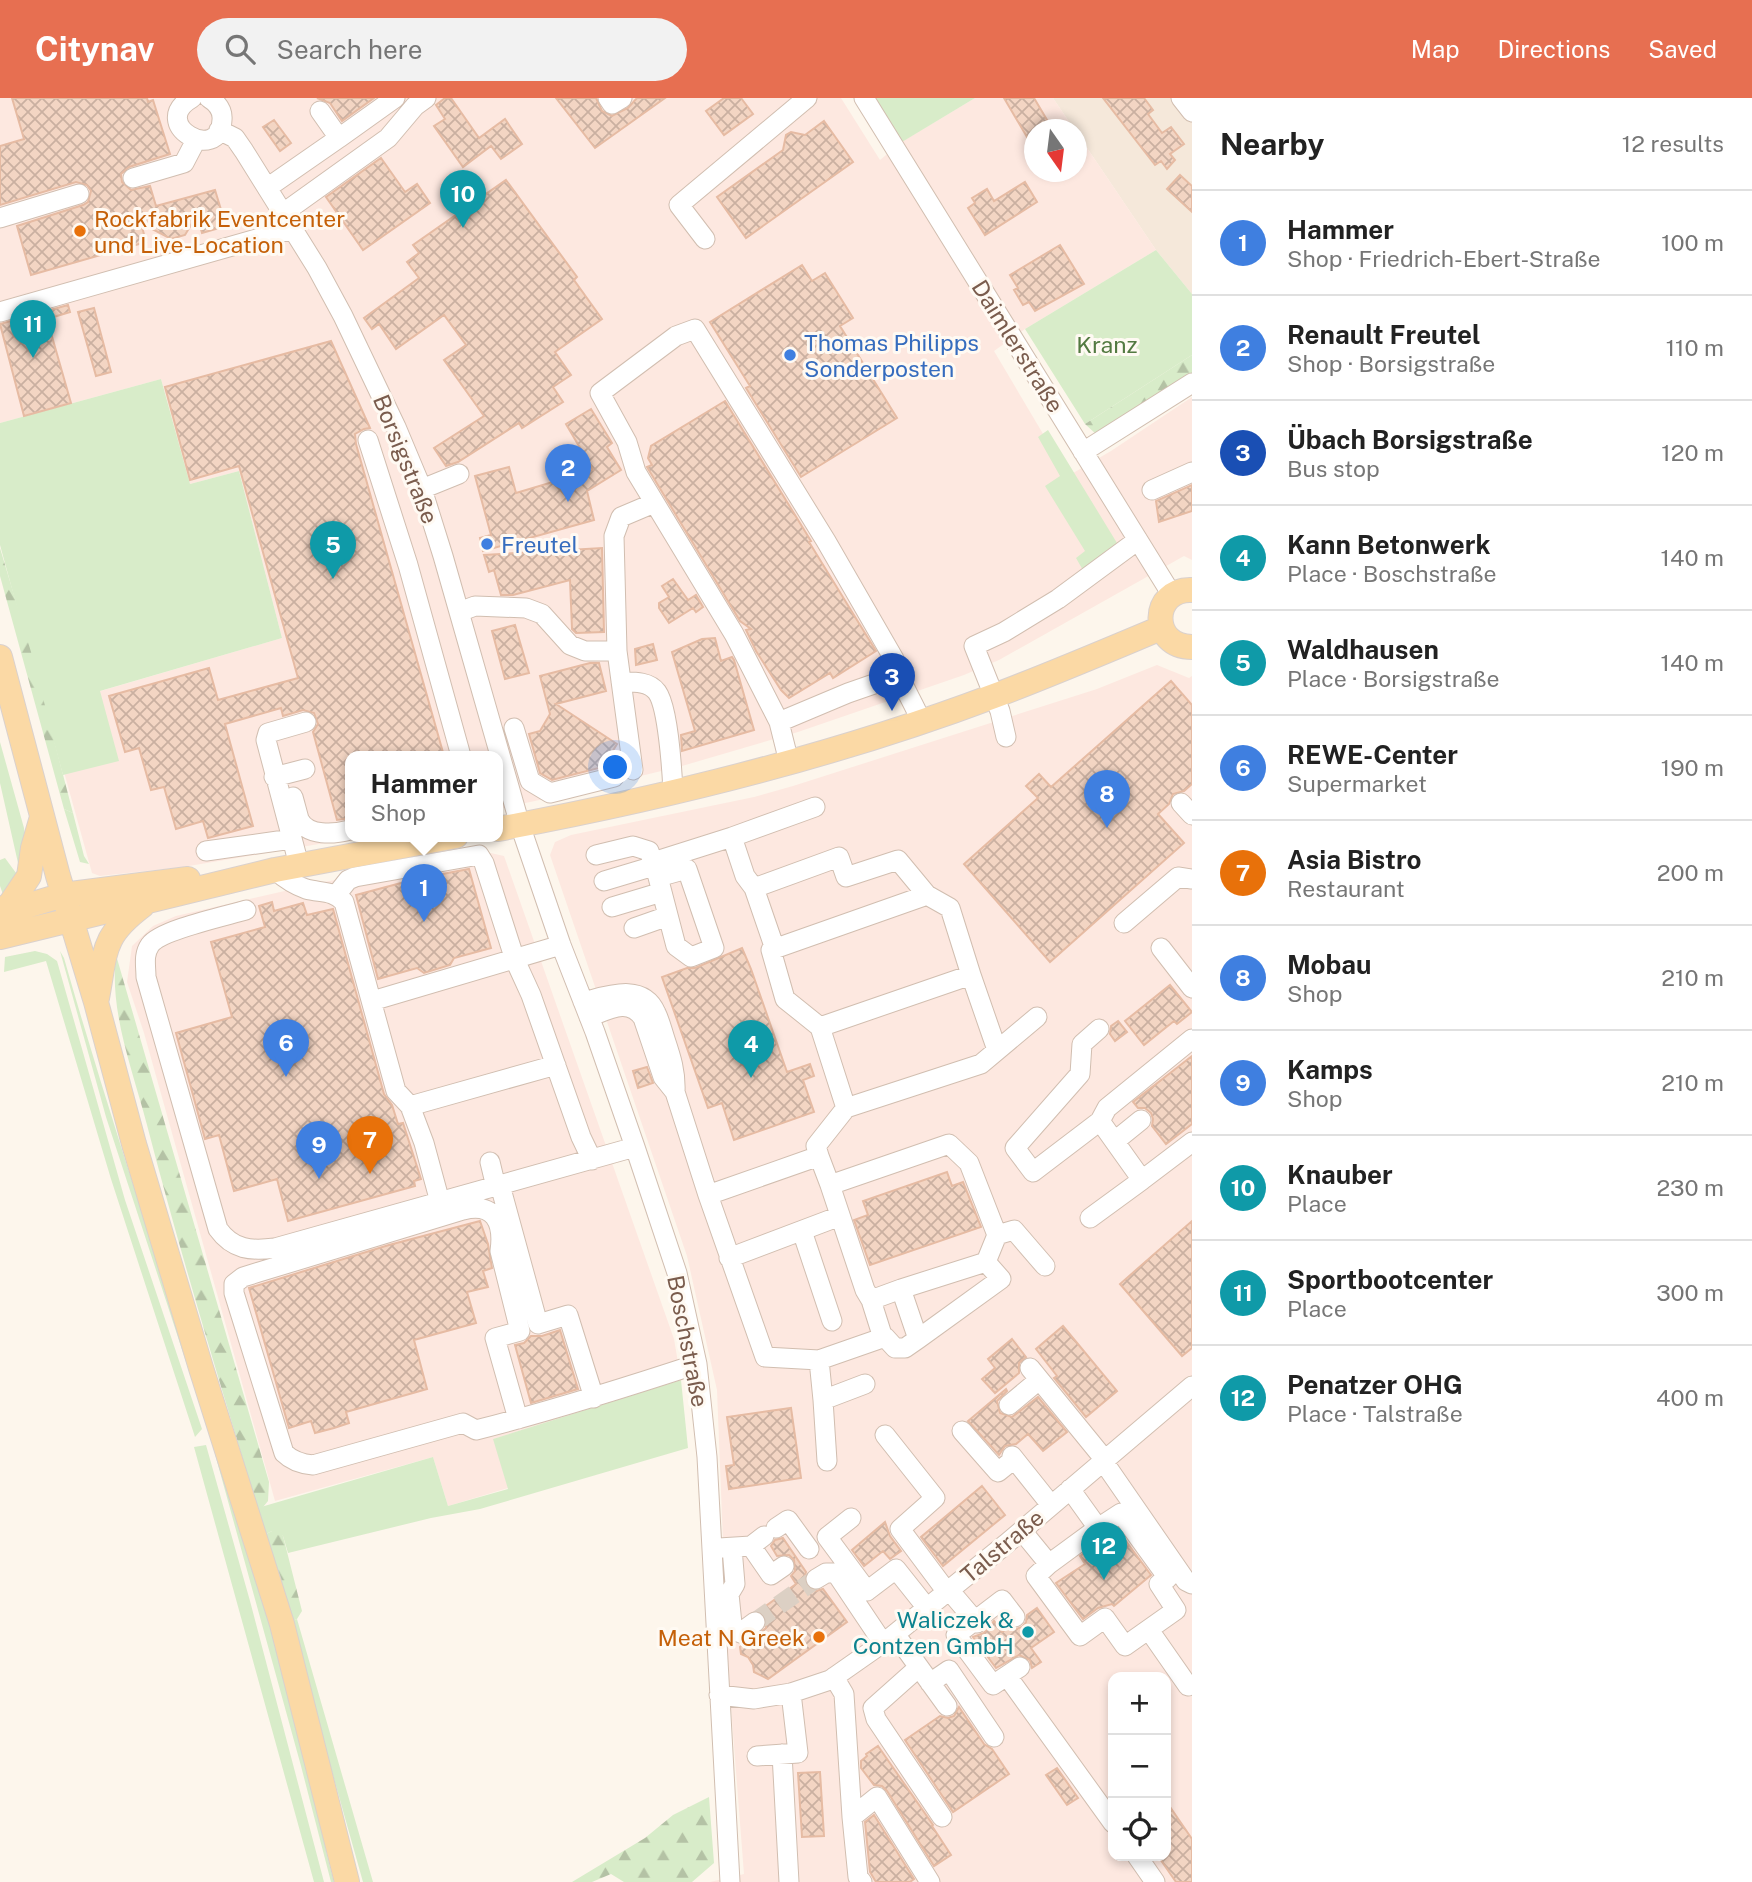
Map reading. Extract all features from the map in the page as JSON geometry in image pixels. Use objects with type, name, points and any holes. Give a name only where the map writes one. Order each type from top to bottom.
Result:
[{"type":"main road","points":[[1182,592],[1161,610],[1161,628],[1173,643],[1181,647],[1192,647]]},
{"type":"main road","points":[[509,827],[789,762],[995,696],[1161,628]]},
{"type":"main road","points":[[0,657],[63,895],[96,1002],[138,1158],[282,1624],[347,1882]]},
{"type":"main road","points":[[0,913],[11,903],[29,876],[42,816]]},
{"type":"main road","points":[[0,937],[275,870],[424,842]]},
{"type":"main road","points":[[0,913],[89,890],[275,870]]},
{"type":"main road","points":[[96,1002],[111,936],[118,925],[147,902]]},
{"type":"street","points":[[192,98],[183,105],[178,118],[184,134],[196,140],[206,140],[219,130],[221,111],[209,98]]},
{"type":"street","points":[[267,188],[395,98]]},
{"type":"street","points":[[0,312],[287,221],[388,138],[415,106],[426,98]]},
{"type":"street","points":[[608,98],[612,104],[622,98]]},
{"type":"street","points":[[705,239],[679,205],[807,98]]},
{"type":"street","name":"Daimlerstraße","points":[[864,98],[1138,540],[1182,592]]},
{"type":"street","points":[[320,111],[339,138]]},
{"type":"street","name":"Borsigstraße","points":[[219,130],[235,138],[287,221],[343,316],[396,427],[422,489],[458,612],[491,751]]},
{"type":"street","points":[[133,178],[184,163],[196,140]]},
{"type":"street","points":[[0,218],[79,194]]},
{"type":"street","points":[[789,762],[779,722],[734,634],[636,472],[627,442],[600,393],[677,336],[695,329],[894,659],[897,676],[920,721]]},
{"type":"street","points":[[1083,452],[1192,383]]},
{"type":"street","points":[[368,440],[408,565],[460,751]]},
{"type":"street","points":[[1152,490],[1192,472]]},
{"type":"street","points":[[422,489],[459,474]]},
{"type":"street","points":[[514,728],[530,781],[550,793],[624,774],[614,536],[621,517],[654,502]]},
{"type":"street","points":[[1006,737],[995,696],[974,646],[1004,632],[1058,599],[1138,540]]},
{"type":"street","points":[[458,612],[475,607],[526,608],[542,614],[570,645],[585,651],[618,651]]},
{"type":"street","points":[[779,722],[897,676]]},
{"type":"street","points":[[621,682],[641,683],[657,692],[662,703],[668,740],[673,791]]},
{"type":"street","points":[[306,722],[268,733],[266,740],[289,773],[300,822],[316,832],[345,831]]},
{"type":"street","points":[[289,773],[292,839],[299,865]]},
{"type":"street","name":"Borsigstraße","points":[[503,802],[509,827]]},
{"type":"street","points":[[612,907],[657,874],[732,837],[815,807]]},
{"type":"street","name":"Boschstraße","points":[[509,827],[561,945],[635,1147],[677,1273],[697,1364],[707,1457],[726,1882]]},
{"type":"street","points":[[732,837],[744,876],[754,888],[775,949]]},
{"type":"street","points":[[206,852],[292,839]]},
{"type":"street","points":[[596,855],[633,846],[649,851],[657,874],[676,946],[691,957],[714,948],[687,869],[657,874],[604,881]]},
{"type":"street","points":[[337,894],[348,880],[355,877],[478,855],[484,863],[515,960],[531,995],[581,1137],[592,1160]]},
{"type":"street","points":[[754,888],[839,857],[846,877],[898,860],[927,895],[950,908],[997,1050]]},
{"type":"street","points":[[275,870],[288,881],[305,889],[337,894],[348,910],[396,1091],[410,1106],[424,1143],[440,1202]]},
{"type":"street","points":[[1124,923],[1178,877],[1192,879]]},
{"type":"street","points":[[846,1108],[820,1027],[785,999],[771,950],[927,895]]},
{"type":"street","points":[[246,910],[166,933],[152,942],[145,954],[146,977],[218,1229],[227,1241],[240,1248],[255,1251],[275,1248],[635,1147]]},
{"type":"street","points":[[634,928],[668,916]]},
{"type":"street","points":[[372,1000],[561,945]]},
{"type":"street","points":[[1161,948],[1192,988]]},
{"type":"street","points":[[1176,968],[1192,955]]},
{"type":"street","points":[[820,1027],[971,975]]},
{"type":"street","points":[[586,1009],[629,1006],[643,1018],[663,1077],[675,1092],[729,1258],[765,1357],[819,1360],[885,1337],[895,1348],[905,1348],[1001,1279],[986,1262]]},
{"type":"street","points":[[883,1338],[816,1146],[846,1108],[981,1064],[1037,1017]]},
{"type":"street","points":[[1100,1029],[1082,1044],[1080,1074],[1015,1148],[1033,1172],[1100,1121],[1107,1108],[1192,1039]]},
{"type":"street","points":[[410,1106],[556,1065]]},
{"type":"street","points":[[1115,1141],[1141,1119]]},
{"type":"street","points":[[1100,1121],[1142,1180]]},
{"type":"street","points":[[1090,1218],[1192,1142]]},
{"type":"street","points":[[830,1185],[949,1144],[970,1163],[997,1235],[986,1262]]},
{"type":"street","points":[[708,1195],[819,1156]]},
{"type":"street","points":[[490,1162],[538,1324],[568,1315],[594,1398]]},
{"type":"street","points":[[518,1419],[495,1338],[520,1331],[500,1251],[502,1238],[497,1220],[488,1209],[478,1206],[463,1210],[258,1272],[234,1284],[234,1293],[284,1453],[290,1459],[313,1465],[463,1423],[476,1430],[518,1419],[594,1398],[697,1364]]},
{"type":"street","points":[[729,1258],[840,1216]]},
{"type":"street","points":[[997,1235],[1014,1230],[1045,1266]]},
{"type":"street","points":[[802,1231],[832,1321]]},
{"type":"street","points":[[871,1300],[986,1262]]},
{"type":"street","points":[[901,1289],[918,1339]]},
{"type":"street","points":[[819,1360],[827,1461]]},
{"type":"street","points":[[1009,1405],[1035,1374],[1104,1460],[1186,1581],[1192,1584]]},
{"type":"street","points":[[823,1400],[864,1384]]},
{"type":"street","name":"Talstraße","points":[[719,1695],[754,1699],[791,1693],[834,1677],[889,1638],[1022,1531],[1192,1386]]},
{"type":"street","points":[[962,1431],[998,1472],[1013,1458],[1051,1505]]},
{"type":"street","points":[[885,1435],[935,1498],[900,1528],[948,1591],[976,1621]]},
{"type":"street","points":[[1070,1489],[1098,1528]]},
{"type":"street","points":[[1121,1513],[1167,1578],[1160,1584],[1176,1610],[1125,1646],[1105,1618],[1080,1636],[1036,1576],[1059,1564],[1098,1528],[1121,1513]]},
{"type":"street","points":[[851,1518],[827,1537],[867,1591],[896,1569],[927,1608]]},
{"type":"street","points":[[711,1548],[756,1540],[789,1520],[796,1557],[821,1576],[836,1573],[889,1638],[924,1675],[947,1706]]},
{"type":"street","points":[[1022,1531],[1059,1564]]},
{"type":"street","points":[[756,1540],[771,1575],[796,1557]]},
{"type":"street","points":[[755,1622],[740,1633],[732,1624],[729,1594],[756,1540]]},
{"type":"street","points":[[1015,1617],[1002,1600],[956,1635],[993,1685],[1013,1671],[1108,1815]]},
{"type":"street","points":[[1149,1630],[1188,1686]]},
{"type":"street","points":[[942,1817],[876,1719],[873,1708],[924,1675],[949,1670],[993,1737]]},
{"type":"street","points":[[834,1677],[844,1694],[852,1817],[858,1877],[862,1882]]},
{"type":"street","points":[[757,1756],[798,1753],[791,1693]]},
{"type":"street","points":[[782,1754],[789,1882]]},
{"type":"street","points":[[852,1817],[877,1797],[930,1882]]},
{"type":"street","points":[[1140,1861],[1155,1882]]},
{"type":"shaded area","points":[[0,98],[841,98],[880,160],[903,141],[975,98],[1053,98],[1067,119],[1024,119],[1024,182],[1087,182],[1087,148],[1156,250],[1025,329],[994,351],[1068,476],[1192,397],[1192,560],[1184,556],[999,660],[964,675],[798,732],[682,766],[503,808],[503,751],[345,751],[345,840],[183,867],[100,876],[92,873],[46,707],[282,638],[239,471],[190,484],[161,379],[0,423]]},
{"type":"shaded area","points":[[1053,98],[1192,98],[1192,294],[1156,250],[1087,148],[1087,119],[1067,119]]},
{"type":"shaded area","points":[[1157,665],[1189,678],[1192,676],[1192,1882],[710,1882],[744,1874],[728,1669],[717,1390],[687,1256],[550,855],[555,842],[571,835],[754,797],[1097,689]]},
{"type":"shaded area","points":[[486,852],[504,856],[674,1339],[681,1380],[494,1439],[508,1488],[448,1506],[433,1457],[275,1501],[144,1033],[127,982],[132,946],[153,926],[176,916],[324,882]]},
{"type":"green space","points":[[875,98],[975,98],[902,142]]},
{"type":"green space","name":"Kranz","points":[[1156,250],[1192,294],[1192,355],[1085,424],[1025,329]]},
{"type":"green space","points":[[1192,355],[1192,375],[1097,435],[1085,424]]},
{"type":"green space","points":[[161,379],[190,484],[239,471],[282,638],[100,691],[119,761],[63,775],[0,545],[0,423]]},
{"type":"green space","points":[[1048,430],[1117,543],[1084,572],[1076,558],[1085,551],[1045,486],[1060,476],[1038,437]]},
{"type":"green space","points":[[0,548],[31,652],[73,813],[64,809],[0,576]]},
{"type":"green space","points":[[0,742],[24,828],[27,852],[22,869],[18,863],[0,783]]},
{"type":"green space","points":[[64,809],[73,813],[84,856],[89,864],[80,862]]},
{"type":"green space","points":[[5,858],[19,877],[6,903],[0,886],[0,860]]},
{"type":"green space","points":[[35,951],[47,954],[57,961],[125,1200],[202,1429],[195,1437],[111,1179],[46,961],[4,972],[5,957]]},
{"type":"green space","points":[[60,951],[171,1304],[205,1420],[106,1117]]},
{"type":"green space","points":[[116,955],[269,1482],[268,1501],[259,1512],[187,1271],[124,1041],[116,998]]},
{"type":"green space","points":[[681,1380],[688,1448],[480,1509],[431,1518],[288,1553],[283,1536],[272,1531],[266,1534],[254,1509],[433,1457],[448,1506],[508,1489],[493,1439]]},
{"type":"green space","points":[[206,1445],[324,1882],[314,1882],[194,1447]]},
{"type":"green space","points":[[215,1454],[222,1460],[286,1679],[334,1882],[331,1882]]},
{"type":"green space","points":[[278,1531],[283,1536],[302,1611],[297,1619],[290,1622],[266,1534]]},
{"type":"green space","points":[[297,1619],[373,1882],[363,1882],[290,1622]]},
{"type":"green space","points":[[709,1797],[714,1863],[692,1882],[624,1882],[611,1874],[592,1882],[572,1882],[645,1838],[673,1815]]},
{"type":"building","points":[[12,98],[153,100],[170,154],[129,167],[121,174],[122,182],[131,190],[150,186],[156,206],[215,190],[226,226],[202,233],[197,215],[185,235],[171,239],[141,223],[146,242],[31,275],[17,226],[83,205],[88,202],[91,191],[87,185],[76,182],[0,205],[0,146],[24,139]]},
{"type":"building","points":[[317,98],[374,98],[342,121],[330,103]]},
{"type":"building","points":[[445,98],[451,98],[479,138],[505,119],[522,144],[501,159],[491,146],[463,167],[434,126],[445,119],[436,105]]},
{"type":"building","points":[[556,98],[596,98],[602,111],[612,116],[628,108],[637,98],[665,98],[595,148]]},
{"type":"building","points":[[724,98],[741,98],[753,114],[724,135],[706,111]]},
{"type":"building","points":[[1004,98],[1034,98],[1046,119],[1024,119],[1024,132]]},
{"type":"building","points":[[1103,98],[1144,98],[1153,110],[1148,114],[1162,133],[1171,127],[1184,144],[1170,154],[1175,160],[1167,169],[1161,161],[1155,165]]},
{"type":"building","points":[[274,120],[291,143],[280,151],[263,127]]},
{"type":"building","points":[[824,121],[853,162],[746,238],[717,197],[783,150],[786,135],[791,132],[805,135]]},
{"type":"building","points":[[381,158],[405,192],[417,184],[430,203],[363,250],[326,197]]},
{"type":"building","points":[[1180,175],[1192,186],[1192,212],[1167,189]]},
{"type":"building","points":[[506,180],[577,277],[574,280],[602,319],[555,352],[571,375],[553,387],[563,402],[522,428],[519,423],[458,462],[446,466],[434,448],[484,416],[444,360],[466,345],[444,315],[396,349],[379,324],[372,329],[364,318],[419,278],[407,262],[419,253],[413,245]]},
{"type":"building","points":[[1025,182],[1037,202],[985,235],[968,208],[975,203],[972,198],[987,189],[994,201]]},
{"type":"building","points":[[1060,245],[1084,284],[1035,311],[1029,302],[1023,305],[1014,290],[1018,288],[1010,275]]},
{"type":"building","name":"Thomas Philipps Sonderposten","points":[[802,265],[812,281],[825,273],[853,318],[840,326],[897,418],[801,477],[746,388],[750,386],[710,322]]},
{"type":"building","points":[[68,305],[70,312],[47,319],[71,403],[24,416],[0,324]]},
{"type":"building","points":[[94,308],[111,372],[96,376],[78,312]]},
{"type":"building","points":[[331,341],[370,428],[355,434],[356,444],[443,751],[345,751],[345,819],[337,820],[313,732],[318,724],[314,713],[303,710],[283,716],[281,708],[225,724],[253,826],[208,838],[203,821],[176,829],[164,787],[151,790],[139,748],[125,752],[109,696],[209,668],[218,700],[298,678],[239,466],[190,480],[165,387]]},
{"type":"building","points":[[725,401],[876,651],[833,678],[830,673],[789,698],[756,651],[746,630],[751,629],[740,621],[647,467],[652,465],[648,458],[651,446]]},
{"type":"building","points":[[591,409],[612,443],[607,447],[621,470],[587,491],[594,520],[483,551],[480,538],[491,535],[475,476],[509,467],[516,493],[593,470],[566,424]]},
{"type":"building","points":[[1192,485],[1192,511],[1159,522],[1156,501]]},
{"type":"building","points":[[602,548],[604,632],[576,633],[572,629],[570,580],[513,595],[501,595],[494,570],[489,572],[484,555]]},
{"type":"building","points":[[673,579],[688,600],[696,595],[703,607],[696,612],[693,608],[669,623],[659,608],[659,603],[669,597],[662,586]]},
{"type":"building","points":[[515,625],[529,673],[505,679],[492,631]]},
{"type":"building","points":[[715,638],[721,661],[732,657],[734,660],[754,730],[682,751],[681,735],[695,731],[672,652],[702,639]]},
{"type":"building","points":[[653,644],[657,660],[636,665],[635,649]]},
{"type":"building","points":[[599,663],[606,691],[556,704],[617,744],[603,767],[552,780],[540,773],[529,734],[540,731],[550,714],[540,676]]},
{"type":"building","points":[[1171,681],[1192,705],[1192,784],[1184,791],[1173,794],[1169,804],[1158,814],[1184,843],[1050,962],[964,864],[1038,798],[1026,786],[1039,774],[1051,787]]},
{"type":"building","points":[[469,869],[491,948],[454,958],[450,965],[424,973],[417,968],[378,979],[356,895],[416,879]]},
{"type":"building","points":[[272,902],[274,911],[303,903],[307,915],[333,909],[384,1094],[392,1105],[398,1124],[403,1123],[421,1179],[414,1181],[415,1186],[288,1221],[277,1179],[234,1191],[219,1135],[205,1139],[176,1033],[232,1017],[211,942],[265,927],[259,906]]},
{"type":"building","points":[[742,948],[787,1072],[810,1064],[814,1076],[803,1080],[814,1112],[734,1140],[722,1103],[708,1108],[662,977],[687,968],[695,968]]},
{"type":"building","points":[[1170,985],[1192,1012],[1177,1024],[1174,1021],[1144,1045],[1125,1021]]},
{"type":"building","points":[[1118,1021],[1127,1032],[1115,1041],[1110,1034],[1111,1026]]},
{"type":"building","points":[[1192,1056],[1192,1124],[1166,1144],[1152,1126],[1151,1113],[1145,1108],[1138,1108],[1133,1102]]},
{"type":"building","points":[[647,1067],[653,1083],[638,1088],[633,1071]]},
{"type":"building","points":[[947,1172],[952,1186],[963,1182],[981,1227],[870,1265],[854,1220],[868,1215],[863,1201]]},
{"type":"building","points":[[480,1221],[492,1268],[483,1271],[488,1287],[467,1292],[476,1323],[414,1340],[427,1389],[346,1412],[349,1423],[334,1428],[315,1433],[311,1421],[289,1428],[249,1288],[389,1245]]},
{"type":"building","points":[[1192,1221],[1192,1348],[1182,1356],[1120,1284]]},
{"type":"building","points":[[1063,1326],[1117,1391],[1086,1417],[1054,1378],[1057,1376],[1036,1349]]},
{"type":"building","points":[[560,1330],[578,1389],[531,1403],[515,1345],[524,1343],[531,1336],[542,1336]]},
{"type":"building","points":[[1012,1339],[1026,1357],[1019,1363],[1019,1373],[995,1393],[982,1379],[995,1368],[988,1359]]},
{"type":"building","points":[[1006,1389],[997,1401],[1000,1413],[1012,1417],[1038,1397],[1067,1432],[1043,1451],[1028,1434],[1016,1444],[1005,1446],[999,1455],[968,1421]]},
{"type":"building","points":[[791,1408],[801,1478],[729,1489],[726,1466],[734,1465],[727,1417]]},
{"type":"building","points":[[982,1486],[1005,1515],[943,1566],[921,1537]]},
{"type":"building","points":[[885,1522],[890,1536],[901,1551],[890,1559],[883,1551],[864,1566],[852,1550]]},
{"type":"building","points":[[1123,1537],[1151,1575],[1114,1606],[1112,1604],[1098,1608],[1083,1619],[1056,1583],[1085,1564],[1080,1556],[1090,1549],[1095,1556]]},
{"type":"building","points":[[783,1538],[806,1572],[806,1586],[816,1591],[823,1589],[847,1622],[768,1679],[754,1672],[748,1657],[741,1654],[740,1647],[766,1628],[765,1615],[759,1611],[796,1584],[791,1576],[795,1571],[794,1560],[789,1555],[777,1556],[771,1546],[775,1540]]},
{"type":"building","points":[[1037,1608],[1054,1632],[1031,1648],[1041,1662],[1032,1668],[1030,1660],[1019,1655],[996,1668],[973,1637],[984,1633],[994,1621],[1002,1632],[1009,1627],[1022,1627],[1027,1615]]},
{"type":"building","points":[[959,1707],[1009,1774],[953,1812],[905,1740],[940,1716],[954,1716]]},
{"type":"building","points":[[878,1746],[951,1855],[934,1866],[887,1791],[882,1786],[874,1785],[861,1768],[861,1761],[866,1754]]},
{"type":"building","points":[[1057,1768],[1078,1798],[1067,1805],[1046,1775]]},
{"type":"building","points":[[820,1772],[824,1836],[802,1837],[798,1773]]},
{"type":"building","points":[[1171,1808],[1192,1839],[1192,1882],[1176,1882],[1161,1861],[1171,1861]]},
{"type":"building","points":[[874,1815],[914,1879],[910,1882],[876,1882],[870,1872],[865,1822]]},
{"type":"tunnel","points":[[755,1622],[816,1579]]},
{"type":"place","name":"Knauber","points":[[463,228]]},
{"type":"place","name":"Rockfabrik Eventcenter und Live-Location","points":[[80,231]]},
{"type":"place","name":"Thomas Philipps Sonderposten","points":[[790,355]]},
{"type":"place","name":"Sportbootcenter","points":[[33,358]]},
{"type":"place","name":"Renault Freutel","points":[[568,502]]},
{"type":"place","name":"Freutel","points":[[487,544]]},
{"type":"place","name":"Waldhausen","points":[[333,579]]},
{"type":"place","name":"Übach Borsigstraße","points":[[892,711]]},
{"type":"place","name":"Mobau","points":[[1107,828]]},
{"type":"place","name":"Hammer","points":[[424,922]]},
{"type":"place","name":"REWE-Center","points":[[286,1077]]},
{"type":"place","name":"Kann Betonwerk","points":[[751,1078]]},
{"type":"place","name":"Asia Bistro","points":[[370,1174]]},
{"type":"place","name":"Kamps","points":[[319,1179]]},
{"type":"place","name":"Penatzer OHG","points":[[1104,1580]]},
{"type":"place","name":"Waliczek & Contzen GmbH","points":[[1028,1632]]},
{"type":"place","name":"Meat N Greek","points":[[819,1637]]}]
